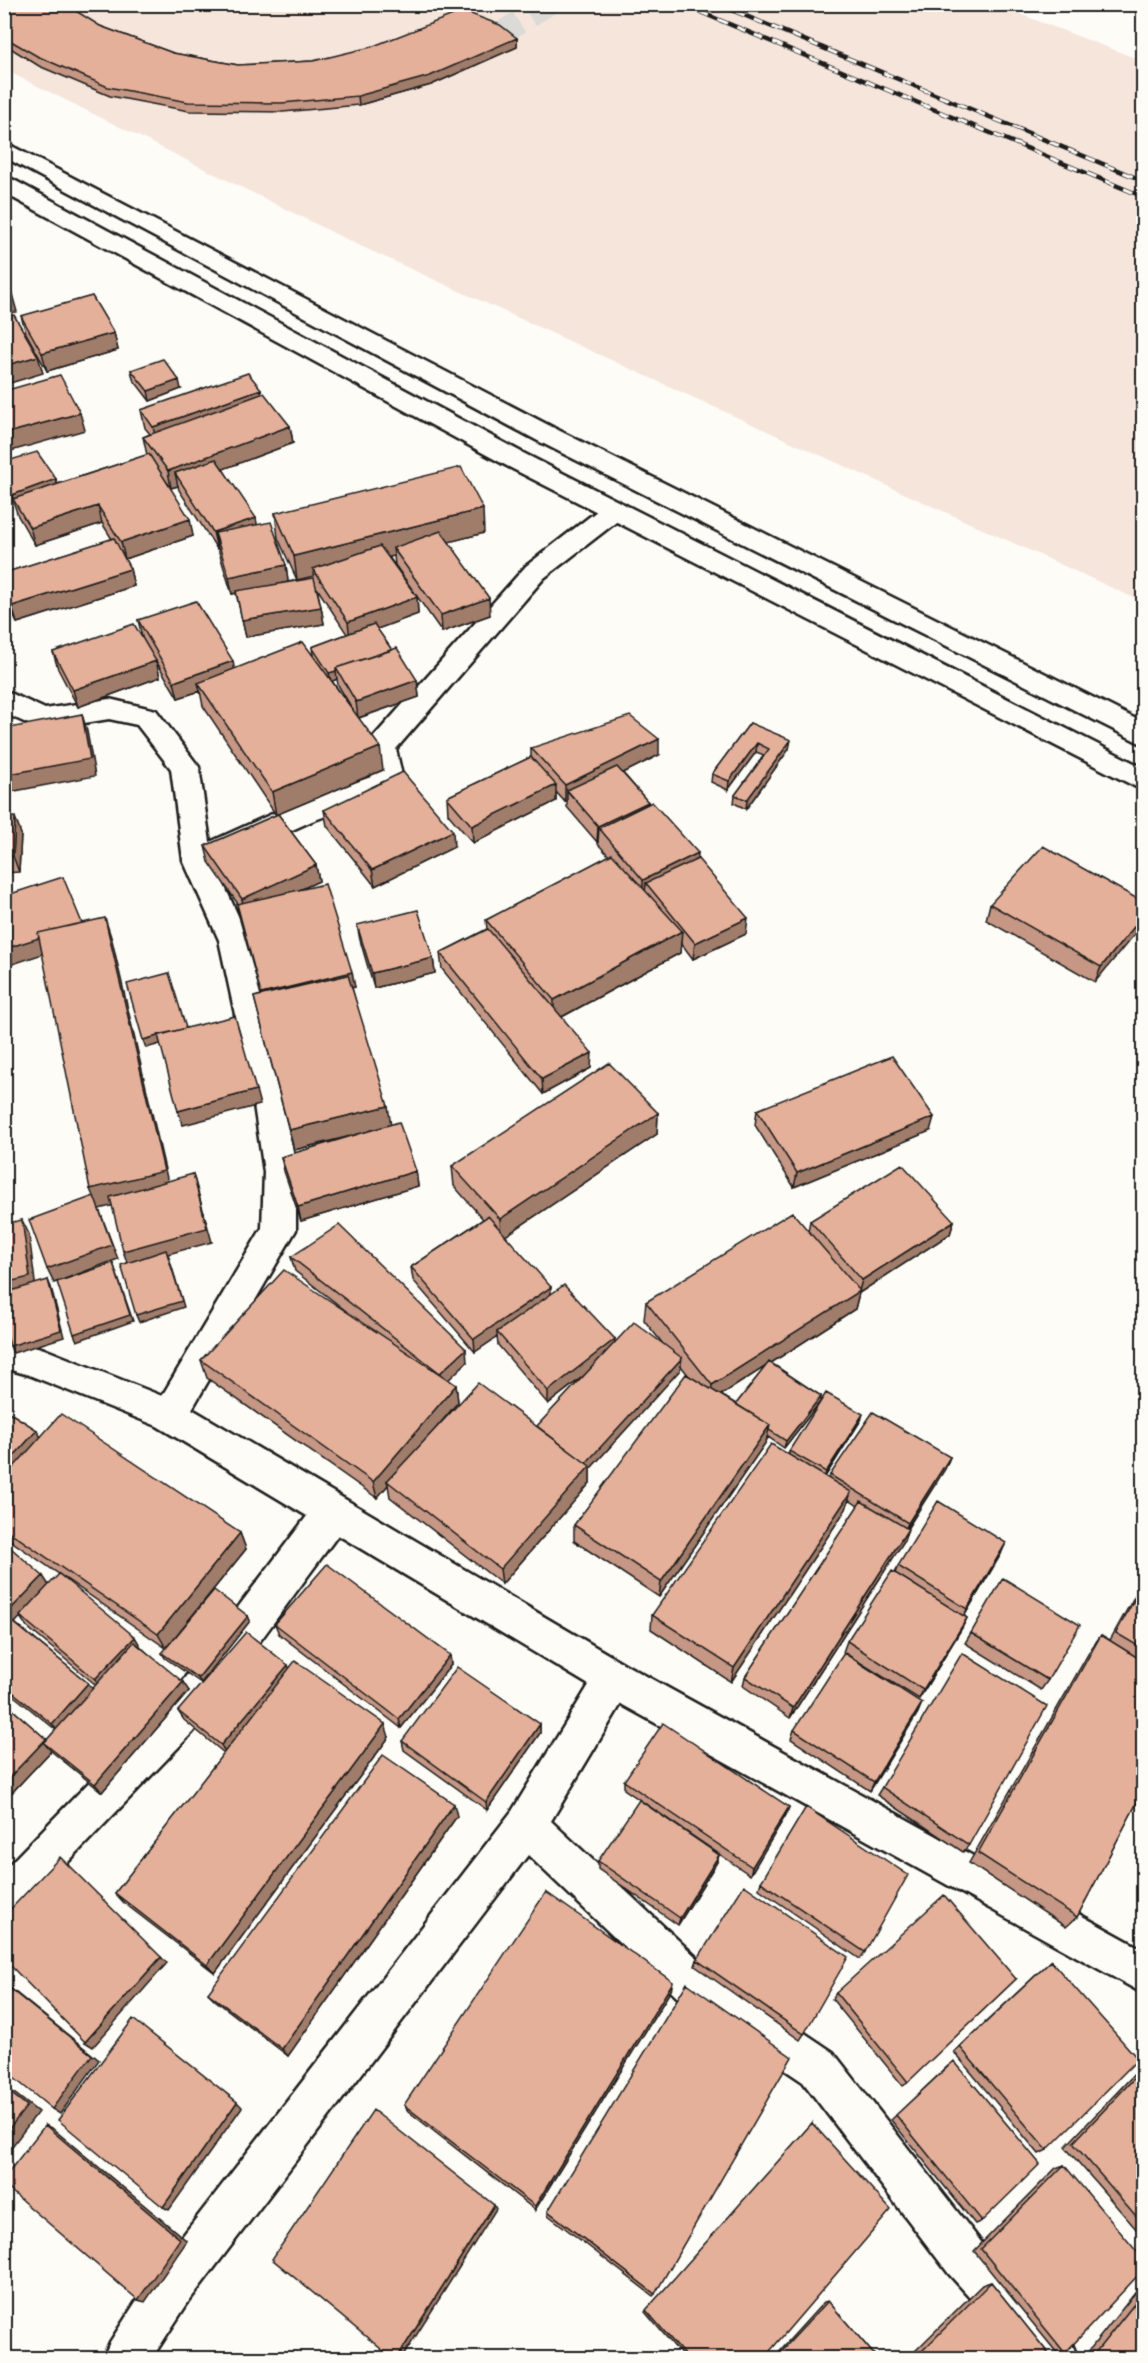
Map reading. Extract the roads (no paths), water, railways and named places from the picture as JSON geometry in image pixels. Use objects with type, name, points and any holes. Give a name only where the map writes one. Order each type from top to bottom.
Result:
[{"type":"main road","points":[[4,148],[547,435],[1143,735]]},
{"type":"main road","points":[[8,189],[516,460],[1143,781]]},
{"type":"main road","points":[[198,860],[302,813],[381,785],[388,775],[381,747],[535,573],[615,510]]},
{"type":"main road","points":[[4,700],[42,720],[109,709],[146,717],[185,767],[198,860],[234,940],[269,1098],[280,1172],[279,1230],[170,1415]]},
{"type":"main road","points":[[4,1352],[32,1360],[170,1415],[614,1679],[1143,1973]]},
{"type":"main road","points":[[4,1900],[179,1718],[333,1510]]},
{"type":"main road","points":[[126,2358],[173,2286],[525,1825],[614,1679]]},
{"type":"main road","points":[[525,1825],[694,1984],[819,2067],[965,2258],[1055,2358]]},
{"type":"tunnel","points":[[468,50],[500,34],[548,4]]},
{"type":"railway","points":[[681,4],[1144,197]]},
{"type":"railway","points":[[717,4],[1144,181]]}]
